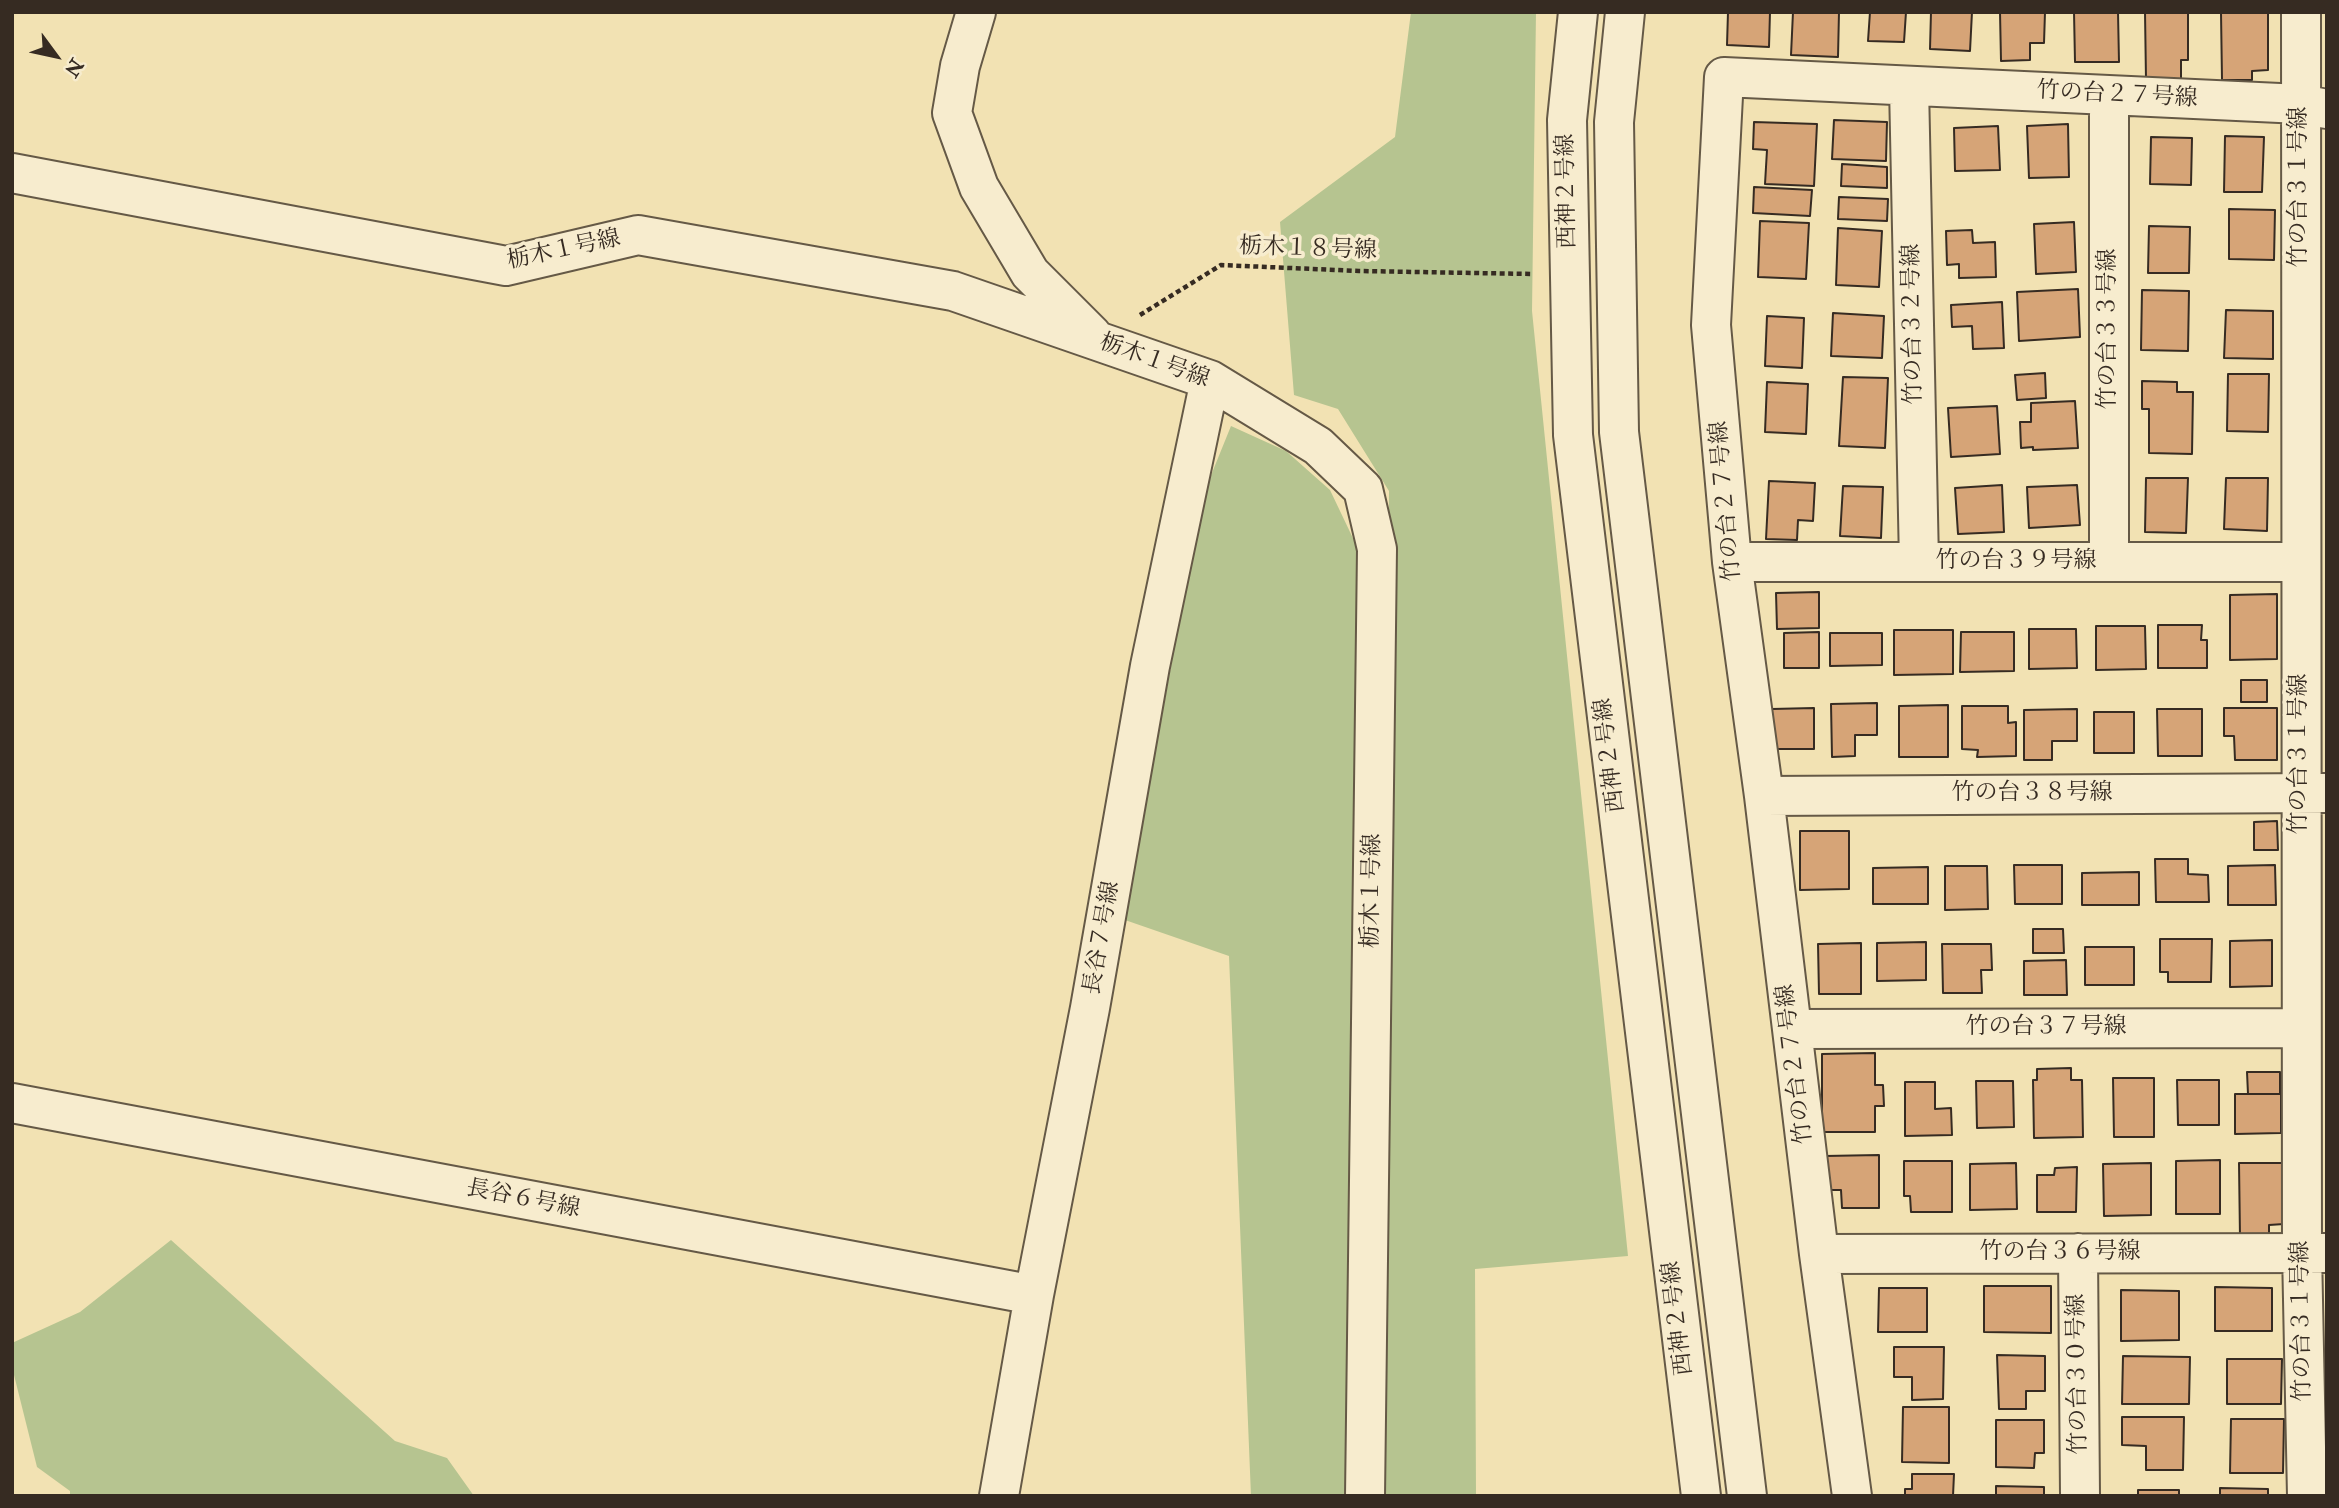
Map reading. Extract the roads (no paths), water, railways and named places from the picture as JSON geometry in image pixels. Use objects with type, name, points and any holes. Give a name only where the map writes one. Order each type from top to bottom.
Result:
[{"type":"street","points":[[976,12],[960,66],[952,113],[979,187],[1031,273],[1098,342]]},
{"type":"street","name":"西神２号線","points":[[1578,12],[1567,120],[1573,435],[1700,1496]]},
{"type":"street","name":"西神２号線","points":[[1625,12],[1614,122],[1619,432],[1747,1496]]},
{"type":"street","name":"竹の台３１号線","points":[[2301,12],[2314,106],[2313,354],[2300,562],[2314,792],[2301,1028],[2314,1252],[2307,1496]]},
{"type":"street","name":"竹の台２７号線","points":[[1852,1496],[1732,562],[1711,325],[1724,77],[2314,106]]},
{"type":"street","name":"竹の台３２号線","points":[[1909,86],[1919,562]]},
{"type":"street","name":"竹の台３３号線","points":[[2109,96],[2109,562]]},
{"type":"street","name":"栃木１号線","points":[[12,173],[506,266],[638,235],[953,291],[1210,380],[1318,446],[1363,489],[1377,549],[1365,1496]]},
{"type":"street","name":"長谷７号線","points":[[999,1496],[1034,1295],[1090,1008],[1150,666],[1210,380]]},
{"type":"street","name":"竹の台３９号線","points":[[1732,562],[2300,562]]},
{"type":"street","name":"竹の台３８号線","points":[[1763,796],[2314,792]]},
{"type":"street","name":"竹の台３７号線","points":[[1792,1029],[2301,1028]]},
{"type":"street","name":"長谷６号線","points":[[12,1103],[1034,1295]]},
{"type":"street","name":"竹の台３０号線","points":[[2078,1252],[2080,1496]]},
{"type":"street","name":"竹の台３６号線","points":[[1819,1254],[2314,1252]]}]
